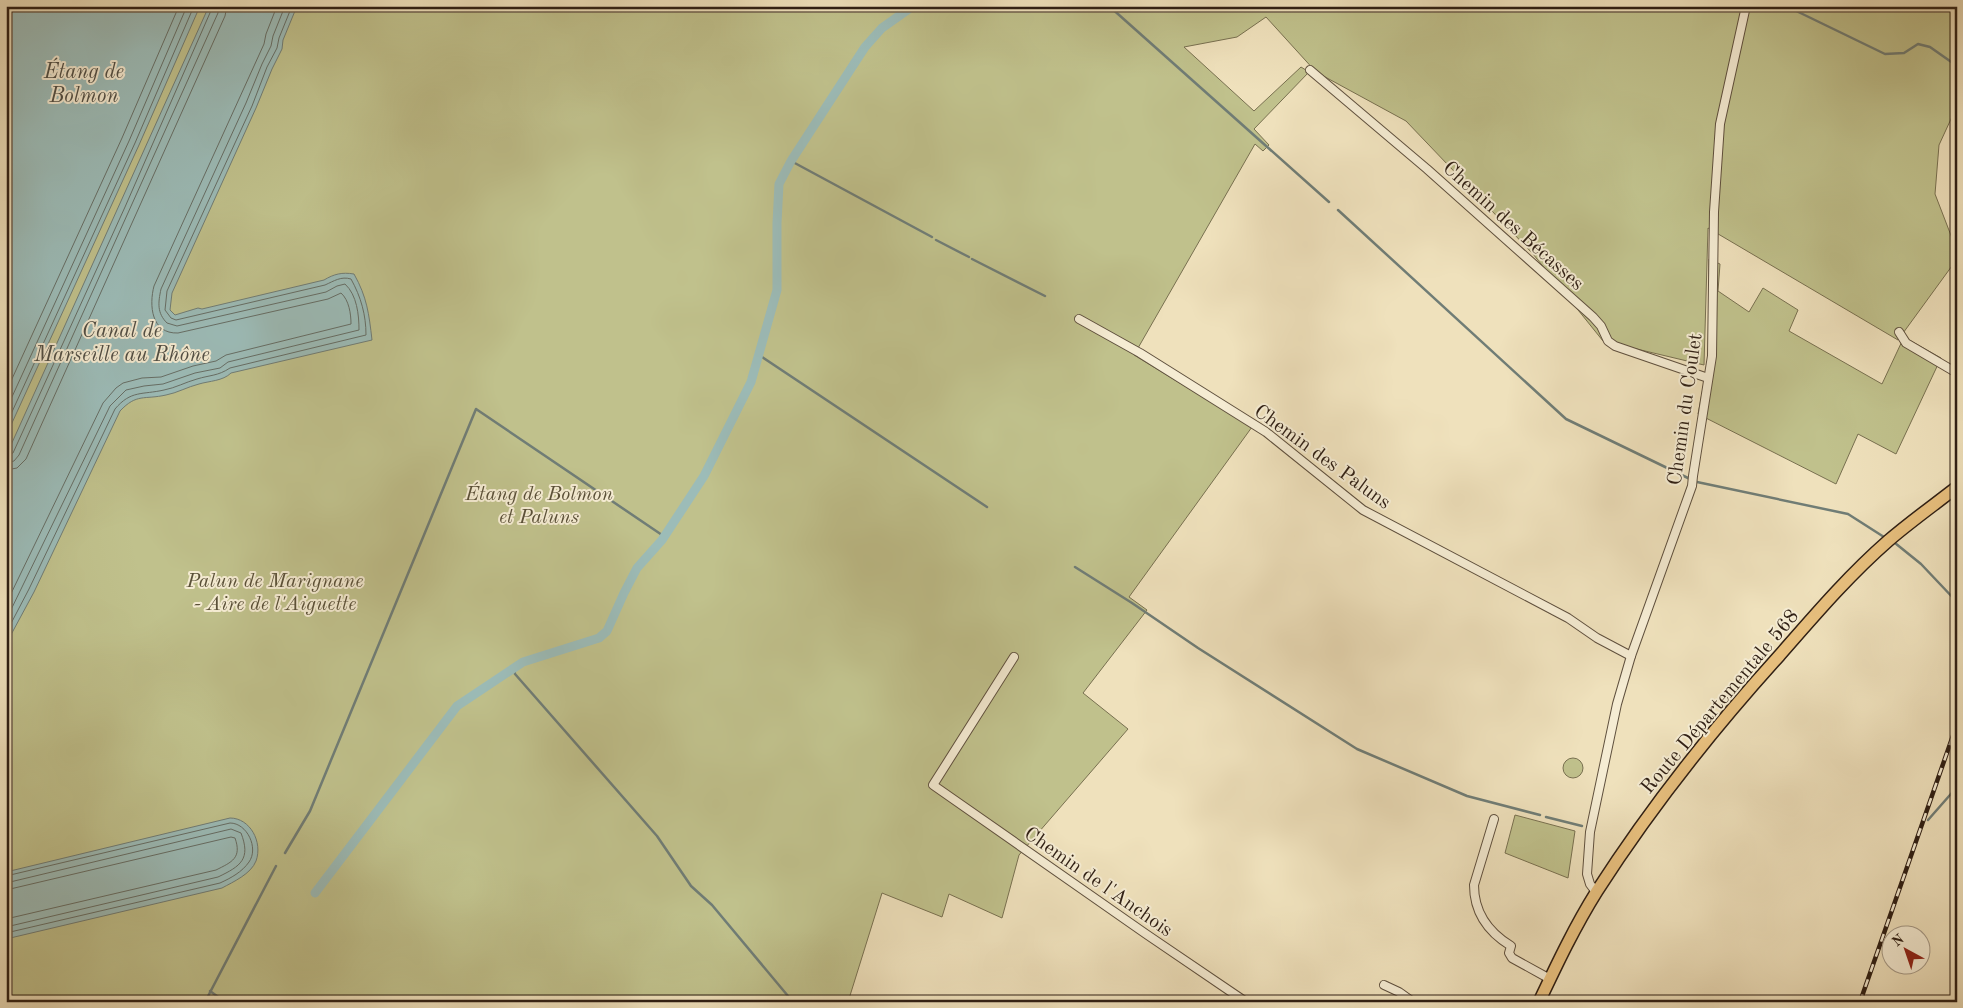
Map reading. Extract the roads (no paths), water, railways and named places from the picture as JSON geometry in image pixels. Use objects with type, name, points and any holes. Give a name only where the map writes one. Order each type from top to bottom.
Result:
[{"type":"main road","name":"Route Départementale 568","points":[[1540,1002],[1578,924],[1596,892],[1669,787],[1703,744],[1751,687],[1848,579],[1888,542],[1957,487]]},
{"type":"street","name":"Chemin du Coulet","points":[[1596,892],[1590,884],[1587,874],[1590,832],[1618,704],[1630,656],[1692,486],[1712,356],[1714,212],[1720,124],[1746,6]]},
{"type":"street","name":"Chemin des Bécasses","points":[[1310,70],[1426,169],[1593,317],[1611,344],[1708,378]]},
{"type":"street","name":"Chemin des Paluns","points":[[1079,319],[1140,353],[1266,432],[1363,510],[1568,618],[1597,638],[1630,656]]},
{"type":"street","points":[[1899,332],[1906,343],[1957,372]]},
{"type":"street","name":"Chemin de l'Anchois","points":[[1014,657],[934,785],[1246,1002]]},
{"type":"street","points":[[1494,818],[1475,878],[1474,895],[1477,907],[1491,932],[1511,946],[1509,953],[1512,958],[1550,979]]},
{"type":"street","points":[[1384,985],[1400,992],[1413,1002]]},
{"type":"water","name":"Étang de Bolmon","points":[[6,6],[200,6],[139,145],[6,436]]},
{"type":"water","name":"Canal de Marseille au Rhône","points":[[209,6],[297,6],[283,40],[282,49],[172,293],[170,310],[175,315],[198,308],[202,309],[324,280],[338,274],[354,274],[367,306],[372,340],[231,373],[220,379],[170,394],[136,399],[126,405],[120,411],[34,592],[6,644],[6,456]]},
{"type":"water","points":[[230,818],[243,822],[253,832],[258,846],[258,854],[254,866],[246,874],[222,888],[6,939],[6,872]]},
{"type":"waterway","points":[[315,893],[457,706],[523,662],[599,638],[607,631],[637,568],[662,540],[704,476],[751,382],[777,290],[779,184],[791,161],[865,47],[882,28],[913,6]]},
{"type":"waterway","points":[[1109,6],[1329,202]]},
{"type":"waterway","points":[[1786,6],[1885,54],[1904,53],[1918,44],[1930,47],[1957,66]]},
{"type":"waterway","points":[[791,161],[932,237]]},
{"type":"waterway","points":[[1338,210],[1566,419],[1690,479]]},
{"type":"waterway","points":[[936,240],[969,257]]},
{"type":"waterway","points":[[972,259],[1045,296]]},
{"type":"waterway","points":[[759,355],[987,507]]},
{"type":"waterway","points":[[285,853],[310,811],[476,409],[665,537]]},
{"type":"waterway","points":[[1697,482],[1848,514],[1884,537]]},
{"type":"waterway","points":[[1895,543],[1921,564],[1957,602]]},
{"type":"waterway","points":[[1075,567],[1357,749],[1467,796],[1540,815]]},
{"type":"waterway","points":[[514,668],[515,674],[657,836],[691,886],[712,905],[793,1002]]},
{"type":"waterway","points":[[1928,820],[1957,787]]},
{"type":"waterway","points":[[1546,817],[1582,826]]},
{"type":"waterway","points":[[205,1002],[276,866]]},
{"type":"waterway","points":[[210,991],[225,1002]]},
{"type":"railway","points":[[1860,1002],[1957,724]]},
{"type":"park label","name":"Étang de Bolmon et Paluns","points":[[539,504]]},
{"type":"park label","name":"Palun de Marignane - Aire de l'Aiguette","points":[[275,592]]}]
